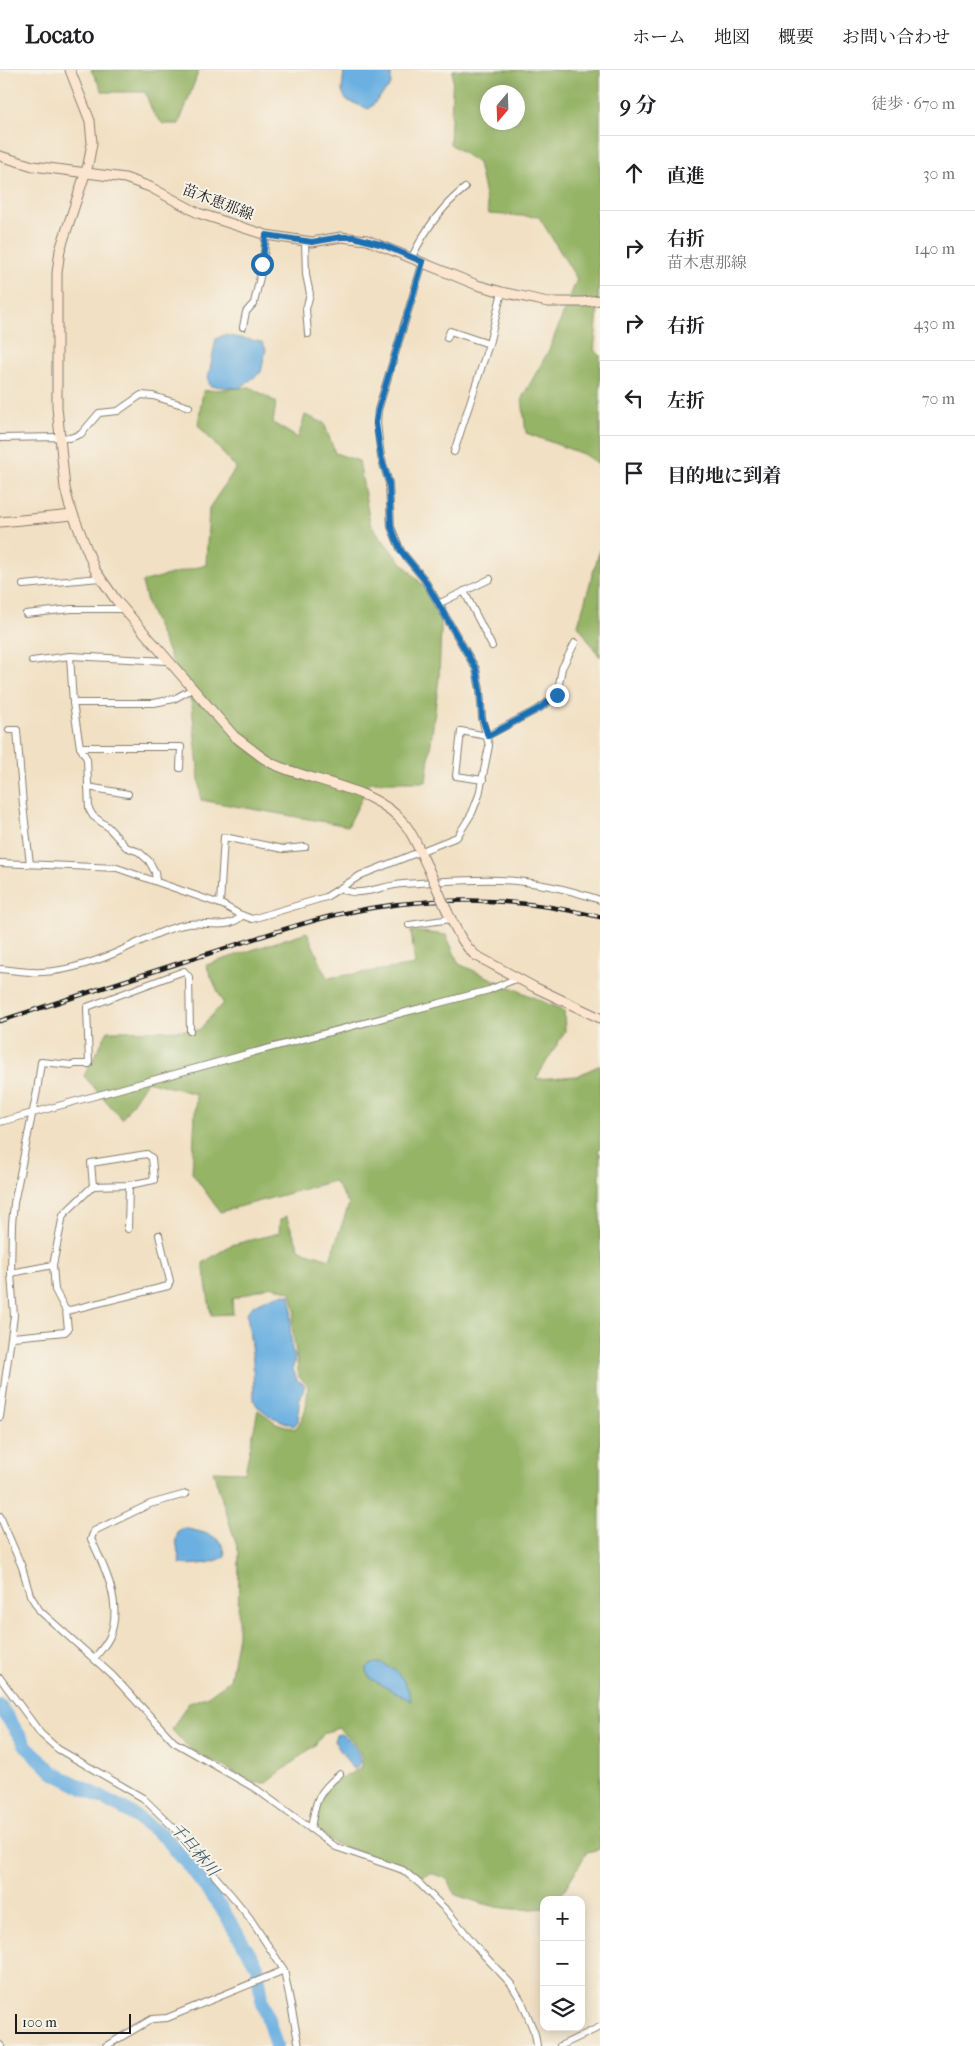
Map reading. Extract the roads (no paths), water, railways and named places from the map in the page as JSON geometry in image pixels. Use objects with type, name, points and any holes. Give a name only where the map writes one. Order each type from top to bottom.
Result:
[{"type":"street","points":[[70,70],[90,122],[92,143],[85,173],[65,232],[57,273],[57,407],[65,488],[73,515],[95,570],[167,661],[234,736],[263,758],[282,768],[366,796],[385,806],[406,826],[468,949],[485,961],[600,1018]]},
{"type":"street","name":"苗木恵那線","points":[[0,156],[33,166],[125,178],[143,184],[198,213],[266,235],[305,241],[354,237],[383,245],[477,285],[502,292],[548,302],[600,300]]},
{"type":"street","points":[[412,257],[421,238],[449,201],[466,188]]},
{"type":"street","points":[[243,327],[246,312],[254,303],[266,235]]},
{"type":"street","points":[[305,241],[306,274],[310,294],[306,309],[308,334]]},
{"type":"street","points":[[0,864],[110,867],[220,904],[242,916],[252,919],[326,898],[361,875],[456,837],[472,813],[483,780],[489,746],[482,718],[476,669],[424,579],[401,551],[391,527],[389,483],[381,457],[376,423],[382,394],[423,262]]},
{"type":"street","points":[[454,452],[489,344],[502,292]]},
{"type":"street","points":[[447,338],[450,331],[489,344]]},
{"type":"street","points":[[0,438],[60,436],[70,438],[81,434],[100,413],[118,411],[141,395],[153,396],[189,407]]},
{"type":"street","points":[[0,522],[73,515]]},
{"type":"street","points":[[23,585],[100,578]]},
{"type":"street","points":[[438,604],[490,579]]},
{"type":"street","points":[[464,591],[492,646]]},
{"type":"street","points":[[26,614],[71,609],[125,609]]},
{"type":"street","points":[[483,780],[456,776],[461,731],[488,736],[540,708],[557,695],[562,668],[575,643]]},
{"type":"street","points":[[32,660],[70,656],[167,661]]},
{"type":"street","points":[[70,656],[73,703],[80,747],[87,758],[89,809],[126,847],[139,852],[149,861],[155,872],[156,881]]},
{"type":"street","points":[[73,703],[154,703],[174,699],[192,688]]},
{"type":"street","points":[[9,730],[17,730],[30,864]]},
{"type":"street","points":[[80,747],[181,747],[180,768]]},
{"type":"street","points":[[88,787],[128,794]]},
{"type":"street","points":[[220,904],[224,837],[283,850],[305,847]]},
{"type":"street","points":[[340,888],[347,892],[355,892],[397,884],[500,880],[534,884],[600,900]]},
{"type":"street","points":[[0,969],[40,972],[71,968],[114,953],[168,930],[189,924],[235,923],[242,916]]},
{"type":"street","points":[[409,925],[450,916]]},
{"type":"street","points":[[0,1417],[13,1337],[14,1305],[11,1273],[14,1203],[41,1062],[72,1066],[75,1064],[89,1064],[87,1007],[184,971],[189,977],[190,1031]]},
{"type":"street","points":[[0,1122],[489,990],[518,978]]},
{"type":"street","points":[[13,1337],[65,1332],[68,1329],[66,1312],[55,1290],[53,1265],[63,1215],[93,1186],[129,1185],[154,1180],[152,1158],[146,1154],[91,1162],[93,1186]]},
{"type":"street","points":[[128,1229],[129,1185]]},
{"type":"street","points":[[66,1312],[168,1286],[170,1281],[159,1235]]},
{"type":"street","points":[[11,1273],[53,1265]]},
{"type":"street","points":[[94,1658],[110,1638],[114,1622],[109,1578],[91,1539],[94,1530],[150,1504],[186,1494]]},
{"type":"street","points":[[0,1516],[2,1526],[22,1567],[30,1595],[40,1611],[112,1675],[174,1742],[256,1788],[336,1847],[403,1870],[420,1884],[448,1912],[511,1984],[522,2002],[535,2034],[537,2046]]},
{"type":"street","points":[[0,1678],[42,1734],[58,1748],[143,1798],[151,1805],[174,1828],[250,1917],[286,1974],[298,2046]]},
{"type":"street","points":[[311,1829],[319,1798],[325,1787],[340,1774]]},
{"type":"street","points":[[106,2046],[152,2019],[167,2018],[282,1971]]},
{"type":"street","points":[[560,2046],[600,2027]]},
{"type":"water","points":[[344,70],[393,70],[391,72],[391,85],[369,109],[346,100],[342,91]]},
{"type":"water","points":[[224,335],[262,342],[266,349],[261,372],[240,388],[210,386],[208,379],[216,339]]},
{"type":"water","points":[[282,1294],[290,1295],[292,1311],[290,1326],[292,1350],[295,1357],[293,1369],[297,1380],[305,1385],[299,1402],[298,1421],[294,1426],[270,1416],[257,1406],[254,1400],[253,1361],[247,1313],[257,1303]]},
{"type":"water","points":[[183,1528],[210,1535],[216,1539],[221,1543],[225,1556],[204,1563],[180,1564],[176,1540],[178,1531]]},
{"type":"water","points":[[379,1663],[397,1672],[405,1682],[411,1701],[371,1679],[366,1671],[368,1667]]},
{"type":"water","points":[[340,1734],[351,1742],[357,1750],[360,1764],[355,1769],[352,1768],[334,1741],[336,1735]]},
{"type":"waterway","name":"千旦林川","points":[[0,1706],[27,1747],[54,1773],[128,1811],[166,1838],[192,1870],[220,1906],[257,1966],[262,1999],[276,2046]]},
{"type":"railway","points":[[0,1021],[285,929],[322,918],[372,908],[437,901],[470,900],[536,905],[600,917]]}]
